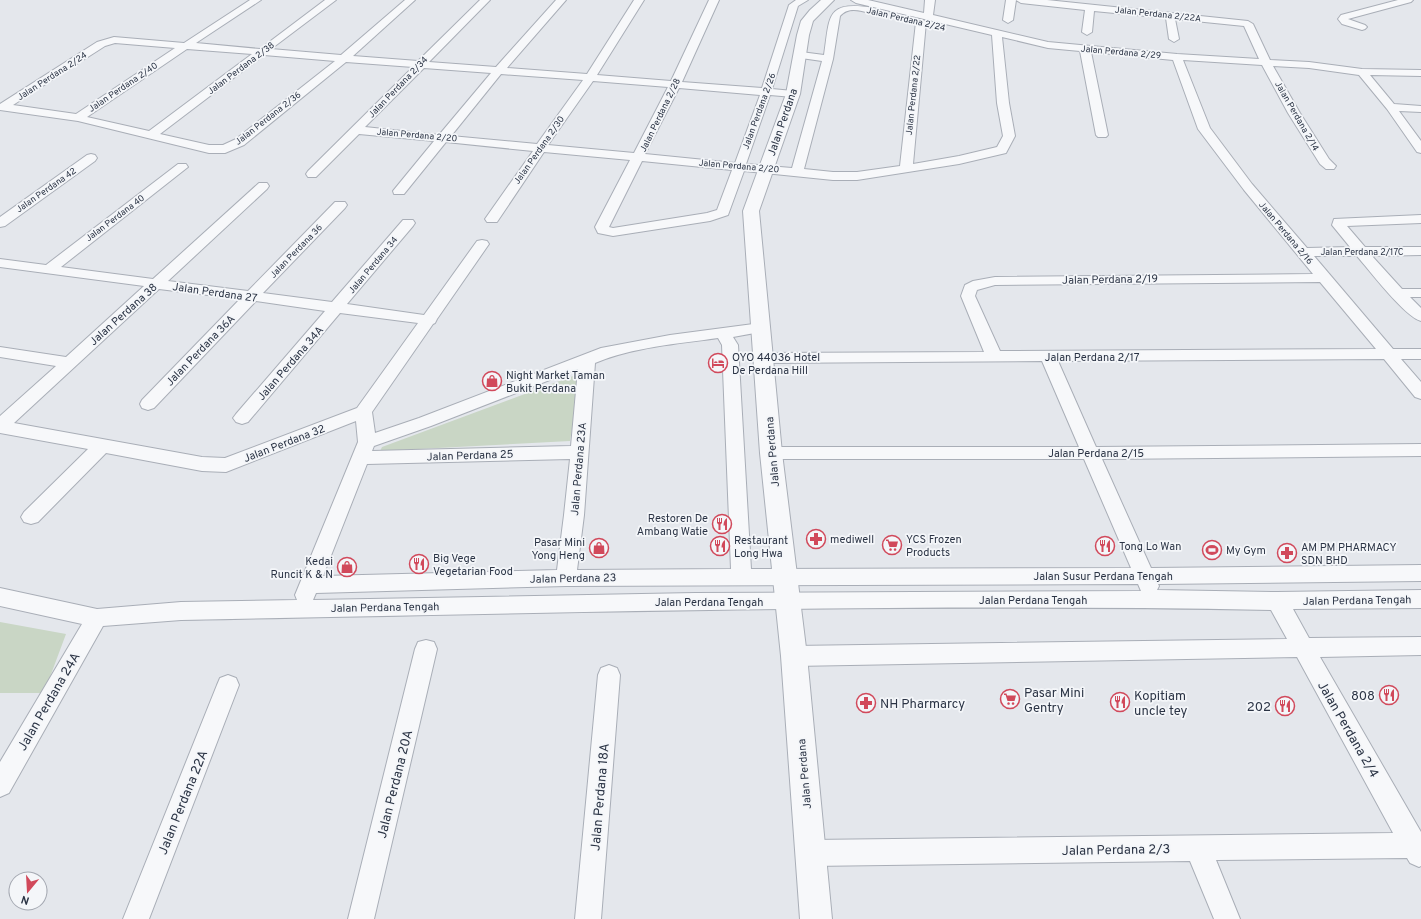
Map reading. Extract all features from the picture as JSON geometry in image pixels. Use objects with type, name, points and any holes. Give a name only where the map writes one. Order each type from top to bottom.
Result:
[{"type":"street","points":[[185,46],[256,0]]},
{"type":"street","name":"Jalan Perdana 2/38","points":[[151,135],[331,0]]},
{"type":"street","name":"Jalan Perdana 2/36","points":[[1,107],[78,118],[209,150],[230,148],[240,142],[343,58],[410,0]]},
{"type":"street","name":"Jalan Perdana 2/34","points":[[312,174],[485,0]]},
{"type":"street","points":[[399,191],[445,138],[497,73],[561,0]]},
{"type":"street","name":"Jalan Perdana 2/30","points":[[492,219],[540,147],[588,80],[639,0]]},
{"type":"street","name":"Jalan Perdana 2/28","points":[[710,217],[613,232],[603,230],[602,227],[675,85],[714,0]]},
{"type":"street","name":"Jalan Perdana 2/26","points":[[710,217],[719,215],[725,209],[766,92],[794,5],[803,0]]},
{"type":"street","name":"Jalan Perdana","points":[[816,919],[794,656],[771,454],[768,405],[762,358],[761,328],[751,211],[793,94],[801,55],[803,35],[807,21],[814,12],[828,0]]},
{"type":"street","points":[[856,0],[883,5]]},
{"type":"street","points":[[869,0],[924,19],[930,0]]},
{"type":"street","points":[[1008,20],[1011,0]]},
{"type":"street","name":"Jalan Perdana 2/22A","points":[[1021,0],[1248,24]]},
{"type":"street","points":[[1362,27],[1345,22],[1343,19],[1344,17],[1408,0]]},
{"type":"street","points":[[1087,32],[1090,7]]},
{"type":"street","name":"Jalan Perdana 2/24","points":[[797,171],[828,59],[833,18],[838,11],[843,8],[860,8],[924,19],[997,37]]},
{"type":"street","points":[[1170,16],[1174,39]]},
{"type":"street","name":"Jalan Perdana 2/22","points":[[906,168],[924,19]]},
{"type":"street","name":"Jalan Perdana 2/14","points":[[1248,24],[1266,63],[1294,113],[1324,161],[1330,166]]},
{"type":"street","name":"Jalan Perdana 2/29","points":[[997,37],[1085,49],[1177,57],[1317,66],[1362,72],[1421,74]]},
{"type":"street","name":"Jalan Perdana 2/20","points":[[356,130],[766,168],[833,176],[857,176],[966,158],[1002,150],[1009,136],[1003,103],[997,37]]},
{"type":"street","name":"Jalan Perdana 2/24","points":[[1,107],[107,41],[114,40],[185,46]]},
{"type":"street","points":[[185,46],[343,58],[497,73],[793,94]]},
{"type":"street","name":"Jalan Perdana 2/40","points":[[78,118],[185,46]]},
{"type":"street","points":[[1085,49],[1102,135]]},
{"type":"street","points":[[801,55],[828,59]]},
{"type":"street","name":"Jalan Perdana 2/16","points":[[1177,57],[1204,129],[1252,192],[1421,393]]},
{"type":"street","points":[[1362,72],[1391,107],[1421,149]]},
{"type":"street","points":[[1391,107],[1421,109]]},
{"type":"street","name":"Jalan Perdana 42","points":[[0,223],[91,158]]},
{"type":"street","name":"Jalan Perdana 40","points":[[48,270],[182,167]]},
{"type":"street","name":"Jalan Perdana 38","points":[[0,426],[263,186]]},
{"type":"street","name":"Jalan Perdana 36","points":[[252,297],[340,205]]},
{"type":"street","points":[[1421,219],[1339,222],[1361,252],[1397,293],[1421,316]]},
{"type":"street","name":"Jalan Perdana 34","points":[[337,308],[408,223]]},
{"type":"street","points":[[300,608],[364,450],[363,412],[430,320],[482,244]]},
{"type":"street","name":"Jalan Perdana 2/17C","points":[[1302,252],[1421,251]]},
{"type":"street","name":"Jalan Perdana 27","points":[[0,263],[430,320]]},
{"type":"street","name":"Jalan Perdana 2/19","points":[[994,357],[968,296],[970,288],[978,284],[995,281],[1324,278]]},
{"type":"street","points":[[1397,293],[1421,293]]},
{"type":"street","name":"Jalan Perdana 36A","points":[[148,404],[252,297]]},
{"type":"street","name":"Jalan Perdana 34A","points":[[242,418],[337,308]]},
{"type":"street","points":[[364,450],[425,422],[607,352],[635,346],[761,328]]},
{"type":"street","points":[[723,333],[730,345],[741,577]]},
{"type":"street","points":[[0,352],[70,363]]},
{"type":"street","name":"Jalan Perdana 2/17","points":[[762,358],[1421,354]]},
{"type":"street","points":[[1048,357],[1144,576],[1156,599]]},
{"type":"street","name":"Jalan Perdana 23A","points":[[566,578],[574,516],[587,360]]},
{"type":"street","name":"Jalan Perdana 32","points":[[0,426],[202,464],[226,465],[363,412]]},
{"type":"street","points":[[31,517],[102,446]]},
{"type":"street","name":"Jalan Perdana 25","points":[[364,450],[579,452]]},
{"type":"street","name":"Jalan Perdana 2/15","points":[[771,454],[1421,450]]},
{"type":"street","name":"Jalan Susur Perdana Tengah","points":[[785,577],[1144,576],[1421,573]]},
{"type":"street","name":"Jalan Perdana 23","points":[[309,585],[566,578],[785,577]]},
{"type":"street","name":"Jalan Perdana Tengah","points":[[0,597],[97,618],[181,611],[300,608],[788,601],[1156,599],[1277,601],[1421,600]]},
{"type":"street","name":"Jalan Perdana 2/4","points":[[1277,601],[1419,849]]},
{"type":"street","name":"Jalan Perdana 24A","points":[[0,785],[97,618]]},
{"type":"street","points":[[794,656],[1421,646]]},
{"type":"street","name":"Jalan Perdana 20A","points":[[361,919],[426,649]]},
{"type":"street","name":"Jalan Perdana 18A","points":[[588,919],[609,675]]},
{"type":"street","name":"Jalan Perdana 22A","points":[[136,919],[228,685]]},
{"type":"street","points":[[1198,848],[1227,919]]},
{"type":"street","name":"Jalan Perdana 2/3","points":[[811,853],[1198,848],[1419,849]]},
{"type":"green space","points":[[581,373],[570,441],[380,451],[382,447]]},
{"type":"green space","points":[[0,622],[66,634],[44,693],[0,693]]},
{"type":"place","name":"OYO 44036 Hotel De Perdana Hill","points":[[718,363]]},
{"type":"place","name":"Night Market Taman Bukit Perdana","points":[[492,381]]},
{"type":"place","name":"Restoren De Ambang Watie","points":[[722,524]]},
{"type":"place","name":"mediwell","points":[[816,539]]},
{"type":"place","name":"YCS Frozen Products","points":[[892,545]]},
{"type":"place","name":"Restaurant Long Hwa","points":[[720,546]]},
{"type":"place","name":"Tong Lo Wan","points":[[1105,546]]},
{"type":"place","name":"Pasar Mini Yong Heng","points":[[599,548]]},
{"type":"place","name":"My Gym","points":[[1212,550]]},
{"type":"place","name":"AM PM PHARMACY SDN BHD","points":[[1287,553]]},
{"type":"place","name":"Big Vege Vegetarian Food","points":[[419,564]]},
{"type":"place","name":"Kedai Runcit K & N","points":[[347,567]]},
{"type":"place","name":"808","points":[[1389,695]]},
{"type":"place","name":"Pasar Mini Gentry","points":[[1010,699]]},
{"type":"place","name":"Kopitiam uncle tey","points":[[1120,702]]},
{"type":"place","name":"NH Pharmarcy","points":[[866,703]]},
{"type":"place","name":"202","points":[[1285,706]]}]
